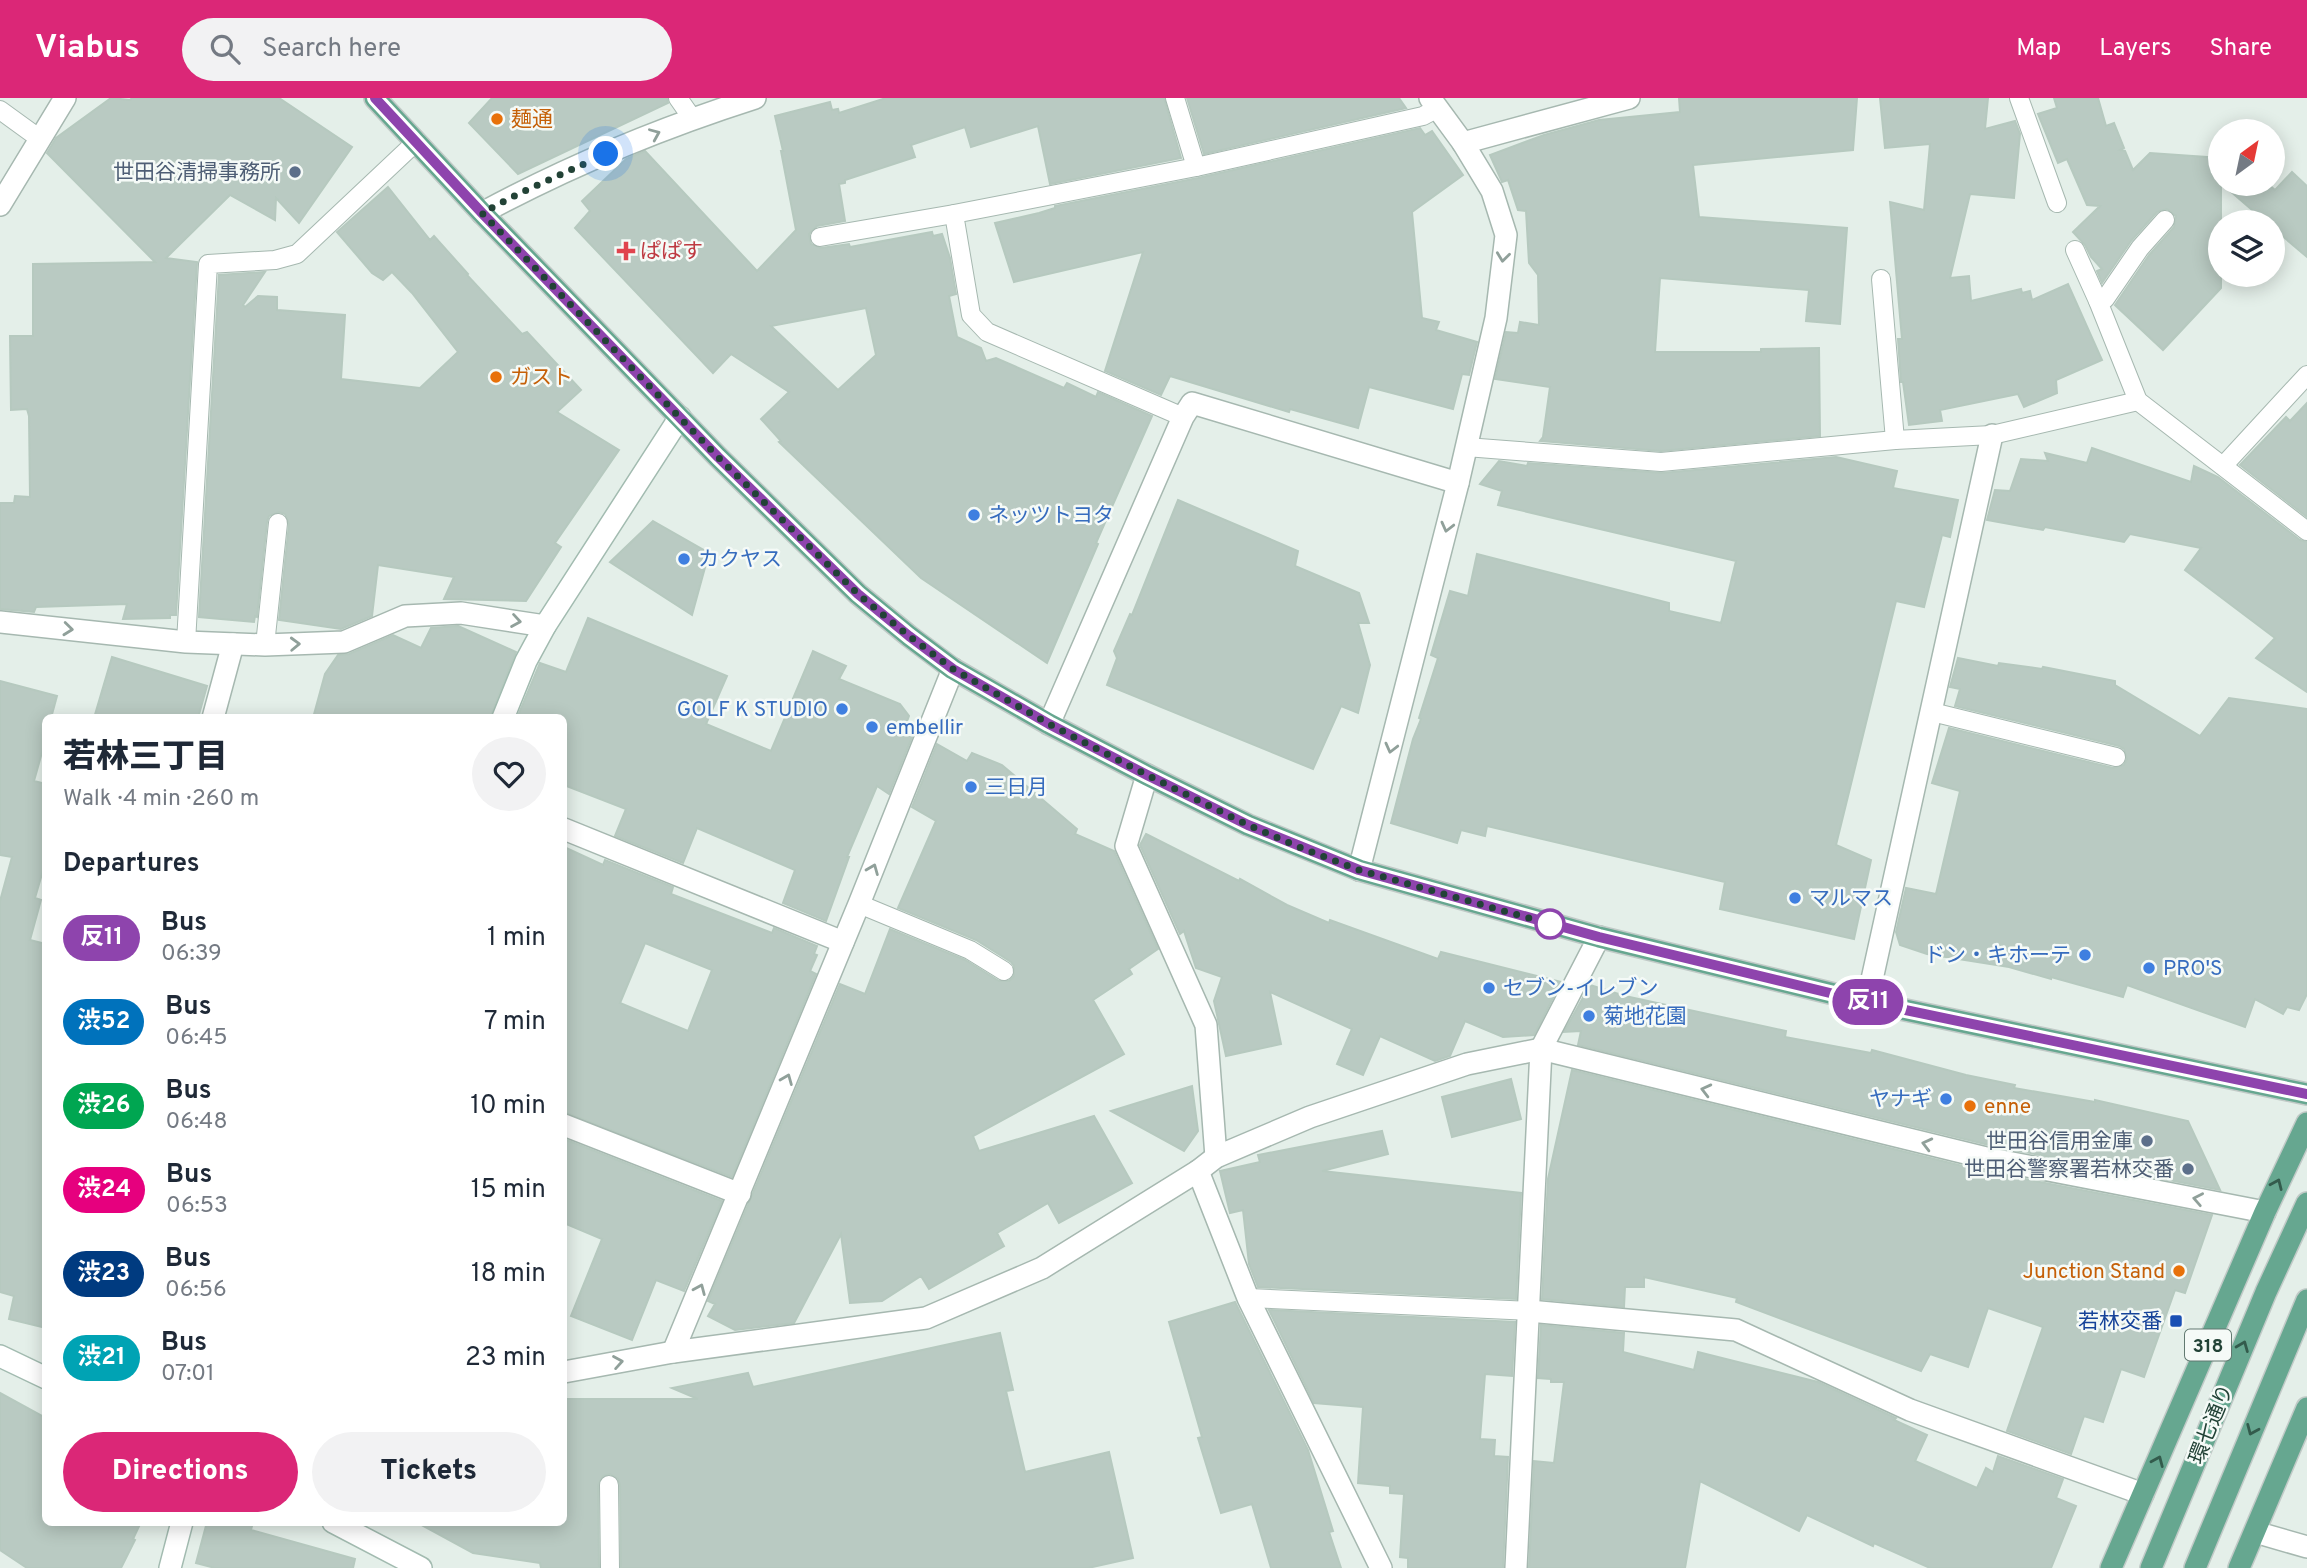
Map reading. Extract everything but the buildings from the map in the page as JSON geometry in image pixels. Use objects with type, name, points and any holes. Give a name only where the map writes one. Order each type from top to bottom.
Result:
[{"type":"main road","points":[[375,98],[718,457],[858,594],[953,669],[1049,724],[1147,775],[1248,825],[1359,870],[1599,937],[1867,1002],[2307,1094]]},
{"type":"main road","name":"318","points":[[2111,1568],[2265,1212],[2307,1123]]},
{"type":"main road","name":"環七通り","points":[[2151,1568],[2266,1292],[2307,1203]]},
{"type":"main road","name":"環七通り","points":[[2195,1568],[2307,1300]]},
{"type":"main road","points":[[2239,1568],[2307,1408]]},
{"type":"street","points":[[0,205],[65,98]]},
{"type":"street","points":[[482,213],[585,163],[692,118],[755,98]]},
{"type":"street","points":[[1463,143],[1629,98]]},
{"type":"street","points":[[1359,870],[1458,483],[1496,318],[1506,234],[1492,191],[1463,143],[1434,103]]},
{"type":"street","points":[[1049,724],[1183,416],[1192,403],[1458,483]]},
{"type":"street","points":[[505,714],[545,626],[680,417]]},
{"type":"street","points":[[1867,1002],[1992,435]]},
{"type":"street","points":[[0,622],[186,642],[265,645],[344,642],[405,616],[461,613],[545,626]]},
{"type":"street","points":[[214,714],[233,644]]},
{"type":"street","points":[[673,1352],[859,904],[953,669]]},
{"type":"street","points":[[1147,775],[1126,846],[1206,1025],[1216,1157]]},
{"type":"street","points":[[567,830],[843,942]]},
{"type":"street","points":[[1516,1568],[1541,1049],[1599,937]]},
{"type":"street","points":[[567,1371],[673,1352],[926,1318],[1042,1268],[1198,1171],[1216,1157],[1310,1118],[1454,1068],[1541,1049],[1986,1158],[2265,1212]]},
{"type":"street","points":[[567,1126],[740,1194]]},
{"type":"street","points":[[1198,1171],[1248,1298],[1381,1568]]},
{"type":"street","points":[[1529,1311],[1736,1330],[1910,1410],[2143,1494]]},
{"type":"street","points":[[0,1356],[42,1376]]},
{"type":"street","points":[[170,1568],[181,1526]]},
{"type":"street","points":[[341,1526],[421,1568]]},
{"type":"street","points":[[2255,1532],[2307,1547]]},
{"type":"lane","points":[[678,98],[692,118]]},
{"type":"lane","points":[[1175,98],[1196,167]]},
{"type":"lane","points":[[2018,98],[2057,203]]},
{"type":"lane","points":[[820,236],[954,214],[1196,167],[1423,116],[1434,103]]},
{"type":"lane","points":[[0,110],[40,139]]},
{"type":"lane","points":[[186,642],[208,264],[275,260],[297,254],[416,141]]},
{"type":"lane","points":[[954,214],[971,314],[987,332],[1183,416]]},
{"type":"lane","points":[[2098,301],[2105,299],[2140,248],[2165,220]]},
{"type":"lane","points":[[2075,250],[2138,401],[2307,531]]},
{"type":"lane","points":[[1881,279],[1895,440]]},
{"type":"lane","points":[[2223,466],[2307,375]]},
{"type":"lane","points":[[1466,447],[1661,462],[1895,440],[1992,435],[2138,401]]},
{"type":"lane","points":[[265,645],[278,523]]},
{"type":"lane","points":[[1932,712],[2116,757]]},
{"type":"lane","points":[[859,904],[970,950],[1004,971]]},
{"type":"lane","points":[[1248,1298],[1529,1311]]},
{"type":"lane","points":[[609,1485],[610,1568]]},
{"type":"bus line","name":"反11","points":[[375,98],[718,457],[858,594],[953,669],[1049,724],[1147,775],[1248,825],[1359,870],[1599,937],[1867,1002],[2307,1094]]},
{"type":"place","name":"麺通","points":[[497,119]]},
{"type":"place","name":"世田谷清掃事務所","points":[[295,172]]},
{"type":"place","name":"ぱぱす","points":[[626,251]]},
{"type":"place","name":"ガスト","points":[[496,377]]},
{"type":"place","name":"ネッツトヨタ","points":[[974,515]]},
{"type":"place","name":"カクヤス","points":[[684,559]]},
{"type":"place","name":"GOLF K STUDIO","points":[[842,709]]},
{"type":"place","name":"embellir","points":[[872,727]]},
{"type":"place","name":"三日月","points":[[971,787]]},
{"type":"place","name":"マルマス","points":[[1795,898]]},
{"type":"place","name":"ドン・キホーテ","points":[[2085,955]]},
{"type":"place","name":"PRO'S","points":[[2149,968]]},
{"type":"place","name":"セブン-イレブン","points":[[1489,988]]},
{"type":"place","name":"菊地花園","points":[[1589,1016]]},
{"type":"place","name":"ヤナギ","points":[[1946,1099]]},
{"type":"place","name":"enne","points":[[1970,1106]]},
{"type":"place","name":"世田谷信用金庫","points":[[2147,1141]]},
{"type":"place","name":"世田谷警察署若林交番","points":[[2188,1169]]},
{"type":"place","name":"Junction Stand","points":[[2179,1271]]},
{"type":"place","name":"若林交番","points":[[2176,1321]]},
{"type":"route","points":[[606,154],[482,213],[718,457],[858,594],[909,636],[953,669],[1049,724],[1248,825],[1359,870],[1550,924]]}]
